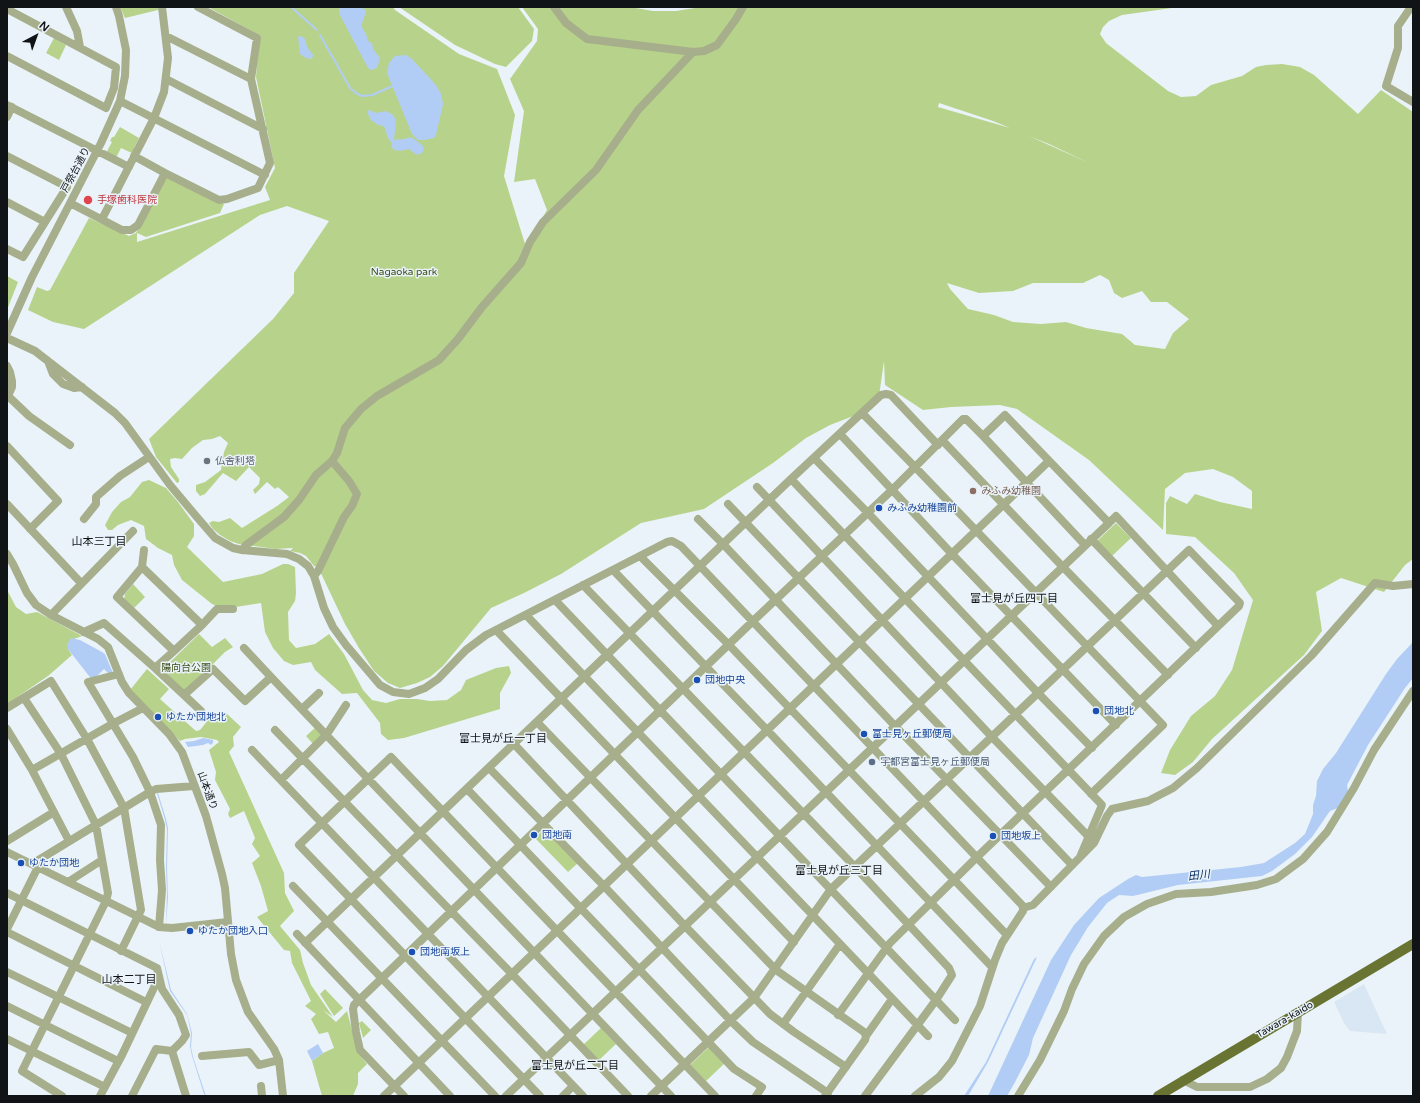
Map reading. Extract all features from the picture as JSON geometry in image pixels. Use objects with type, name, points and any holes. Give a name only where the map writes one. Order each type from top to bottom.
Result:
[{"type":"main road","name":"Tawara-kaido","points":[[1158,1096],[1413,944]]},
{"type":"street","points":[[66,7],[77,30],[80,47]]},
{"type":"street","name":"戸祭台通り","points":[[7,333],[32,277],[97,150],[120,101],[125,76],[126,50],[123,30],[116,7]]},
{"type":"street","points":[[102,219],[154,118],[164,92],[168,58],[162,7]]},
{"type":"street","points":[[134,156],[219,200],[227,199],[258,188],[265,175],[270,163],[251,79],[257,38],[198,7]]},
{"type":"street","points":[[554,7],[566,23],[587,39],[693,52],[704,51],[717,45],[736,20],[743,7]]},
{"type":"street","points":[[1411,7],[1398,26],[1398,48],[1386,86],[1413,102]]},
{"type":"street","points":[[7,56],[106,108],[114,88],[116,67],[80,47],[8,13]]},
{"type":"street","points":[[166,36],[251,79]]},
{"type":"street","points":[[242,550],[246,545],[284,517],[299,500],[316,475],[332,461],[337,453],[345,428],[361,409],[377,396],[439,360],[458,340],[482,308],[521,263],[530,242],[543,222],[596,170],[638,110],[693,52]]},
{"type":"street","points":[[166,79],[263,129]]},
{"type":"street","points":[[120,101],[265,175]]},
{"type":"street","points":[[7,117],[10,106],[129,167]]},
{"type":"street","points":[[7,156],[67,188],[23,257],[7,249]]},
{"type":"street","points":[[70,203],[122,230],[131,230],[138,225],[165,172]]},
{"type":"street","points":[[7,202],[45,222]]},
{"type":"street","points":[[7,338],[35,351],[115,413],[125,423],[149,457],[215,538],[233,548],[242,550],[288,554],[299,558],[308,566],[314,576],[324,608],[333,627],[346,645],[380,685],[393,692],[409,694],[425,688],[438,679],[466,650],[486,635],[667,542],[672,541],[681,546],[976,858],[1022,904],[1023,911],[1002,943],[992,967],[980,1006],[952,1061],[939,1077],[915,1096]]},
{"type":"street","points":[[7,366],[12,381],[12,387],[8,397],[29,416],[70,445]]},
{"type":"street","points":[[305,943],[881,395],[891,395],[940,442],[1003,504],[1168,675]]},
{"type":"street","points":[[862,413],[916,467],[1163,725],[1091,794]]},
{"type":"street","points":[[983,436],[1005,415],[1109,523]]},
{"type":"street","points":[[404,1096],[364,1054],[358,1044],[353,1009],[354,1005],[450,911],[916,467],[964,419],[966,419],[1026,482],[1088,542],[1144,593],[1196,648]]},
{"type":"street","points":[[840,434],[952,554],[1116,725]]},
{"type":"street","points":[[7,446],[58,501],[30,529]]},
{"type":"street","points":[[84,519],[96,504],[96,497],[120,476],[149,457]]},
{"type":"street","points":[[814,458],[1092,748]]},
{"type":"street","points":[[314,576],[318,571],[344,517],[352,506],[357,494],[349,481],[332,461]]},
{"type":"street","points":[[384,1096],[1049,461]]},
{"type":"street","points":[[791,479],[1102,805],[1080,857]]},
{"type":"street","points":[[757,487],[992,737],[1089,837]]},
{"type":"street","points":[[7,504],[81,583]]},
{"type":"street","points":[[728,504],[1072,865]]},
{"type":"street","points":[[506,1096],[1116,516],[1218,626]]},
{"type":"street","points":[[698,518],[895,726],[1051,887]]},
{"type":"street","points":[[51,615],[133,531]]},
{"type":"street","points":[[144,550],[142,567],[117,597],[174,651]]},
{"type":"street","points":[[651,1096],[754,998],[831,889],[1189,550],[1240,603],[1239,606],[1141,702],[976,858],[886,947],[838,1015]]},
{"type":"street","name":"山本通り","points":[[7,554],[31,600],[36,605],[51,615],[98,639],[108,647],[119,674],[129,692],[169,734],[184,757],[206,816],[218,855],[225,888],[233,968],[241,996],[248,1012],[274,1049],[279,1060],[283,1096]]},
{"type":"street","points":[[640,556],[675,590],[953,881],[1007,935]]},
{"type":"street","points":[[142,567],[202,625]]},
{"type":"street","points":[[613,570],[826,791],[992,967]]},
{"type":"street","points":[[1023,908],[1033,905],[1094,843],[1112,809],[1148,801],[1174,788],[1198,768],[1311,656],[1375,583],[1393,586],[1413,584]]},
{"type":"street","points":[[583,585],[855,867],[950,968],[952,975],[936,1000],[866,1096]]},
{"type":"street","points":[[555,600],[955,1020]]},
{"type":"street","points":[[155,668],[217,610],[233,609]]},
{"type":"street","points":[[526,615],[698,796],[758,856],[813,916],[928,1036]]},
{"type":"street","points":[[84,632],[104,623],[201,711]]},
{"type":"street","points":[[496,630],[794,942]]},
{"type":"street","points":[[244,648],[671,1096]]},
{"type":"street","points":[[184,696],[213,669],[245,701],[271,677]]},
{"type":"street","points":[[119,674],[88,682],[114,723],[133,757],[150,792],[161,825],[160,860],[162,890],[159,927]]},
{"type":"street","points":[[7,708],[51,681],[87,739],[124,808],[141,910],[121,951]]},
{"type":"street","points":[[1018,1096],[1040,1060],[1064,1011],[1072,989],[1084,964],[1104,936],[1124,918],[1147,904],[1176,894],[1211,892],[1257,885],[1276,879],[1303,859],[1327,832],[1354,788],[1374,750],[1413,691]]},
{"type":"street","points":[[302,709],[319,693]]},
{"type":"street","points":[[24,698],[61,754],[96,825],[108,893],[106,901],[22,1070],[62,1096]]},
{"type":"street","points":[[281,780],[327,734],[346,705]]},
{"type":"street","points":[[32,770],[143,708]]},
{"type":"street","points":[[537,722],[774,969],[864,1032],[866,1036]]},
{"type":"street","points":[[7,729],[32,770],[69,841]]},
{"type":"street","points":[[276,730],[345,800],[396,856],[512,974],[628,1096]]},
{"type":"street","points":[[514,744],[770,1014],[846,1067]]},
{"type":"street","points":[[252,750],[583,1096]]},
{"type":"street","points":[[540,1096],[299,845],[368,778],[392,757],[715,1096]]},
{"type":"street","points":[[488,768],[604,886],[752,1042],[827,1094],[892,999]]},
{"type":"street","points":[[7,929],[35,866],[69,841],[150,792],[156,789],[194,786]]},
{"type":"street","points":[[467,789],[708,1042],[734,1068],[762,1087],[756,1096]]},
{"type":"street","points":[[7,841],[54,812]]},
{"type":"street","points":[[7,852],[159,927],[172,928],[228,922]]},
{"type":"street","points":[[68,882],[102,860]]},
{"type":"street","points":[[293,886],[495,1096]]},
{"type":"street","points":[[7,893],[157,968],[162,989],[179,1015],[186,1034],[182,1041],[172,1051],[156,1050],[132,1096]]},
{"type":"street","points":[[7,932],[146,1002]]},
{"type":"street","points":[[297,934],[450,1096]]},
{"type":"street","points":[[783,1024],[840,944]]},
{"type":"street","points":[[7,972],[132,1033]]},
{"type":"street","points":[[100,1096],[159,977]]},
{"type":"street","points":[[7,1006],[118,1061]]},
{"type":"street","points":[[1183,1080],[1197,1087],[1250,1087],[1267,1079],[1281,1068],[1288,1057],[1297,1031],[1298,1012]]},
{"type":"street","points":[[7,1038],[105,1087]]},
{"type":"street","points":[[172,1051],[186,1096]]},
{"type":"street","points":[[202,1056],[249,1052],[259,1064],[279,1060]]},
{"type":"street","points":[[261,1086],[262,1096]]},
{"type":"street","points":[[563,1096],[573,1086]]},
{"type":"shaded area","points":[[1364,984],[1387,1034],[1350,1031],[1344,1023],[1334,1002]]},
{"type":"green space","points":[[120,7],[159,7],[158,10],[125,18]]},
{"type":"green space","name":"Nagaoka park","points":[[208,7],[393,7],[395,10],[459,54],[497,69],[515,115],[504,176],[525,244],[519,258],[547,210],[535,179],[514,182],[524,111],[510,79],[537,41],[538,29],[522,7],[630,7],[653,11],[676,11],[701,7],[1179,7],[1122,15],[1109,21],[1103,27],[1100,34],[1106,43],[1168,91],[1181,97],[1196,96],[1211,85],[1242,76],[1256,67],[1282,64],[1300,67],[1314,75],[1358,114],[1381,90],[1413,112],[1413,559],[1405,565],[1384,592],[1341,578],[1316,592],[1322,631],[1304,655],[1212,739],[1193,762],[1175,775],[1161,773],[1170,750],[1191,716],[1215,696],[1232,670],[1253,600],[1234,573],[1195,537],[1166,534],[1166,503],[1170,496],[1187,504],[1195,494],[1220,502],[1252,509],[1252,491],[1233,477],[1213,469],[1185,473],[1165,489],[1163,530],[1089,460],[1017,409],[1000,405],[923,410],[885,385],[884,361],[879,396],[856,415],[830,425],[806,438],[773,463],[704,509],[641,523],[561,574],[491,608],[443,666],[430,677],[400,688],[388,683],[374,671],[359,648],[345,624],[318,567],[314,566],[306,556],[290,551],[293,548],[276,549],[239,544],[230,541],[213,529],[209,523],[213,521],[219,522],[230,518],[242,528],[289,497],[278,487],[275,489],[267,482],[255,494],[253,490],[259,484],[260,478],[249,467],[236,481],[223,473],[205,494],[200,496],[196,491],[196,485],[205,482],[221,470],[224,452],[228,443],[220,436],[203,440],[192,448],[182,459],[170,459],[171,467],[179,479],[179,482],[177,483],[156,457],[149,439],[273,319],[294,293],[294,273],[329,221],[287,206],[260,215],[84,329],[53,322],[28,310],[37,287],[47,291],[50,290],[89,218],[129,236],[136,233],[167,175],[224,204],[220,213],[146,237],[137,233],[137,242],[270,200],[265,187],[275,168],[256,77],[259,35]],"holes":[[[939,103],[993,121],[1010,128],[938,107]],[[1029,136],[1049,144],[1089,163]],[[1100,275],[1109,280],[1114,293],[1122,298],[1142,291],[1151,302],[1167,302],[1189,319],[1173,333],[1165,349],[1135,345],[1122,334],[1086,328],[1066,322],[1041,324],[1013,322],[994,315],[968,309],[950,289],[947,283],[979,293],[1013,291],[1033,283],[1083,283]]]},
{"type":"green space","points":[[399,7],[518,7],[534,29],[532,41],[506,67],[495,64],[455,45]]},
{"type":"green space","points":[[54,38],[66,45],[59,60],[46,53]]},
{"type":"green space","points":[[120,127],[139,138],[134,148],[134,154],[121,148],[114,162],[106,153],[112,142],[110,141],[112,137],[114,137]]},
{"type":"green space","points":[[7,276],[18,282],[7,310]]},
{"type":"green space","points":[[149,480],[166,488],[194,524],[194,536],[187,547],[223,582],[262,574],[283,564],[288,564],[295,567],[295,601],[288,612],[289,640],[296,648],[315,644],[329,634],[344,654],[363,690],[372,700],[386,703],[400,699],[430,701],[447,700],[461,690],[466,680],[496,668],[509,666],[511,673],[500,693],[500,709],[404,738],[388,740],[381,734],[380,723],[357,693],[342,694],[315,670],[311,662],[293,665],[284,661],[273,648],[265,632],[261,603],[223,609],[212,604],[182,580],[174,565],[172,555],[158,548],[146,539],[144,526],[131,520],[118,525],[112,530],[108,530],[105,525],[112,512],[121,502],[130,497],[142,482]]},
{"type":"green space","points":[[1116,523],[1131,538],[1112,556],[1097,541]]},
{"type":"green space","points":[[133,584],[145,597],[133,609],[124,600],[125,594]]},
{"type":"green space","points":[[7,590],[16,607],[26,614],[37,612],[82,636],[74,639],[68,649],[72,655],[48,676],[7,704]]},
{"type":"green space","name":"陽向台公園","points":[[199,634],[212,647],[225,638],[233,647],[225,652],[187,690],[183,690],[163,673],[163,669]]},
{"type":"green space","points":[[147,669],[169,689],[160,699],[196,731],[200,730],[209,719],[218,719],[226,713],[241,727],[233,737],[234,746],[229,752],[284,873],[285,893],[294,911],[280,926],[300,950],[311,985],[333,1017],[323,1010],[336,1022],[347,1011],[358,1053],[367,1064],[358,1073],[358,1084],[353,1096],[322,1096],[312,1061],[323,1053],[334,1048],[328,1032],[319,1034],[311,1019],[316,1014],[305,1006],[311,1001],[292,963],[290,951],[284,950],[257,917],[268,911],[261,886],[252,863],[260,856],[252,844],[255,838],[244,811],[230,818],[228,814],[230,809],[215,780],[216,772],[209,750],[219,742],[217,740],[201,737],[180,741],[169,730],[130,690]]},
{"type":"green space","points":[[316,727],[321,733],[321,737],[314,745],[306,736]]},
{"type":"green space","points":[[543,830],[545,830],[578,863],[568,872],[535,838]]},
{"type":"green space","points":[[325,989],[343,1008],[334,1016],[320,994]]},
{"type":"green space","points":[[362,1021],[371,1030],[363,1038],[359,1023]]},
{"type":"green space","points":[[601,1028],[616,1044],[598,1061],[583,1045]]},
{"type":"green space","points":[[709,1047],[725,1063],[706,1081],[690,1065]]},
{"type":"water","points":[[359,7],[366,10],[361,26],[368,41],[372,43],[373,49],[380,58],[377,68],[371,70],[368,68],[339,13],[339,8]]},
{"type":"water","points":[[301,36],[305,39],[307,47],[313,55],[312,59],[306,58],[300,54],[298,37]]},
{"type":"water","points":[[406,55],[412,59],[436,85],[441,94],[443,104],[434,138],[418,140],[412,134],[387,73],[389,63],[395,56]]},
{"type":"water","points":[[369,110],[376,113],[385,111],[392,114],[396,123],[394,139],[397,145],[391,142],[388,138],[384,126],[378,125],[371,120],[367,112]]},
{"type":"water","points":[[71,638],[80,640],[105,654],[113,673],[109,674],[104,669],[97,676],[91,678],[68,649],[67,645]]},
{"type":"water","name":"田川","points":[[1413,642],[1413,678],[1368,745],[1347,785],[1348,791],[1338,808],[1330,811],[1312,837],[1295,854],[1272,871],[1262,876],[1178,885],[1133,896],[1119,895],[1107,903],[1088,927],[1071,955],[1033,1038],[1029,1055],[1007,1096],[988,1096],[1051,960],[1074,925],[1099,898],[1136,875],[1142,877],[1241,867],[1264,863],[1295,843],[1305,834],[1313,814],[1317,781],[1323,769],[1336,753],[1386,674],[1397,659]]},
{"type":"water","points":[[203,738],[213,740],[213,743],[211,745],[208,743],[188,747],[185,742],[194,741]]},
{"type":"water","points":[[157,793],[168,828],[168,898],[166,924],[167,829]]},
{"type":"water","points":[[159,940],[171,990],[187,1014],[192,1033],[191,1047],[193,1057],[206,1096],[204,1094],[192,1056],[190,1046],[191,1033],[187,1015],[170,991]]},
{"type":"water","points":[[1037,957],[988,1062],[968,1096],[964,1096],[986,1062],[1034,959]]},
{"type":"water","points":[[318,1044],[323,1053],[312,1061],[307,1051]]},
{"type":"waterway","points":[[291,7],[317,30]]},
{"type":"waterway","points":[[320,35],[350,88],[356,93],[362,96],[372,95],[395,85]]},
{"type":"waterway","points":[[397,145],[410,143],[418,149]]},
{"type":"place","name":"手塚歯科医院","points":[[88,200]]},
{"type":"place","name":"仏舎利塔","points":[[207,461]]},
{"type":"place","name":"みふみ幼稚園","points":[[973,491]]},
{"type":"place","name":"みふみ幼稚園前","points":[[879,508]]},
{"type":"place","name":"団地中央","points":[[697,680]]},
{"type":"place","name":"団地北","points":[[1096,711]]},
{"type":"place","name":"ゆたか団地北","points":[[158,717]]},
{"type":"place","name":"富士見ヶ丘郵便局","points":[[864,734]]},
{"type":"place","name":"宇都宮富士見ヶ丘郵便局","points":[[872,762]]},
{"type":"place","name":"団地南","points":[[534,835]]},
{"type":"place","name":"団地坂上","points":[[993,836]]},
{"type":"place","name":"ゆたか団地","points":[[21,863]]},
{"type":"place","name":"ゆたか団地入口","points":[[190,931]]},
{"type":"place","name":"団地南坂上","points":[[412,952]]},
{"type":"district","name":"山本三丁目","points":[[99,542]]},
{"type":"district","name":"富士見が丘四丁目","points":[[1014,599]]},
{"type":"district","name":"富士見が丘一丁目","points":[[503,739]]},
{"type":"district","name":"富士見が丘三丁目","points":[[839,871]]},
{"type":"district","name":"山本二丁目","points":[[129,980]]},
{"type":"district","name":"富士見が丘二丁目","points":[[575,1066]]}]
